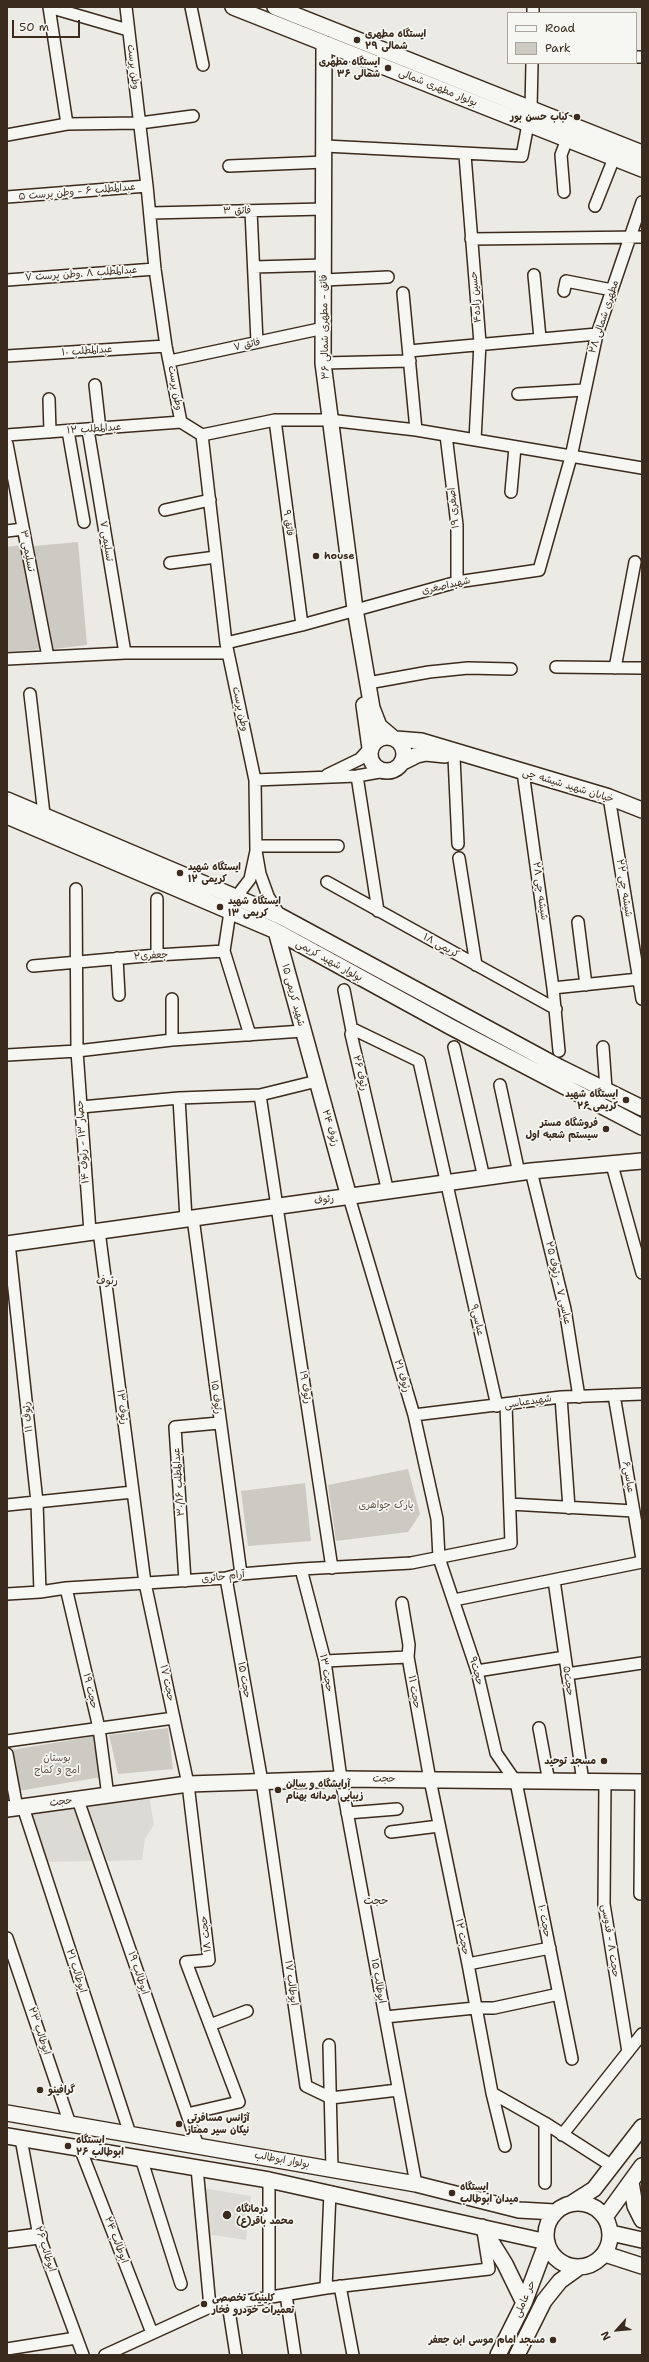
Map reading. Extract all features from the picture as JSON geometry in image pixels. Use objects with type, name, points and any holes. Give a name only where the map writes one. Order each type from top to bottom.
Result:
[{"type":"main road","name":"بولوار مطهری شمالی","points":[[233,7],[642,169]]},
{"type":"main road","name":"بولوار مطهری شمالی","points":[[275,7],[295,11],[433,70],[642,153]]},
{"type":"main road","name":"فاتق - مطهری شمالی ۳۶","points":[[324,43],[325,162],[323,363],[329,420],[355,609]]},
{"type":"main road","points":[[428,84],[433,70]]},
{"type":"main road","points":[[355,609],[375,718],[382,729],[394,738],[404,750],[401,763],[394,769],[385,771],[377,768],[371,761],[360,678],[355,609]]},
{"type":"main road","points":[[370,748],[379,738],[394,738]]},
{"type":"main road","name":"خیابان شهید شیشه چی","points":[[394,738],[421,741],[493,764],[609,797],[642,810]]},
{"type":"main road","name":"خیابان شهید شیشه چی","points":[[401,763],[417,755],[426,753],[493,764]]},
{"type":"main road","name":"بولوار شهید کریمی","points":[[7,800],[236,896],[280,916],[559,1067],[642,1108]]},
{"type":"main road","name":"بولوار شهید کریمی","points":[[7,816],[276,931],[451,1027],[642,1126]]},
{"type":"main road","name":"شهید کریمی ۱۵","points":[[276,931],[311,1060]]},
{"type":"main road","name":"رئوف ۲۴","points":[[311,1060],[349,1197]]},
{"type":"main road","name":"رئوف","points":[[8,1243],[525,1172],[612,1165],[642,1160]]},
{"type":"main road","name":"حجت","points":[[16,1808],[188,1784],[341,1779],[516,1782],[642,1782]]},
{"type":"main road","name":"بولوار ابوطالب","points":[[7,2112],[416,2184],[519,2210],[556,2212]]},
{"type":"main road","points":[[572,2203],[585,2203],[596,2208],[606,2217],[611,2233],[610,2244],[605,2254],[593,2264],[578,2268],[564,2264],[553,2255],[547,2242],[546,2231],[549,2220],[556,2212],[594,2189],[642,2127]]},
{"type":"main road","points":[[14,2138],[250,2176],[330,2192],[547,2242]]},
{"type":"main road","points":[[250,2176],[254,2155]]},
{"type":"main road","points":[[606,2217],[642,2166]]},
{"type":"main road","points":[[631,2182],[635,2206],[642,2220]]},
{"type":"main road","points":[[482,2228],[505,2264],[524,2303]]},
{"type":"main road","points":[[611,2233],[642,2240]]},
{"type":"main road","points":[[7,2240],[39,2236]]},
{"type":"main road","name":"حر عاملی","points":[[498,2355],[524,2303],[547,2242]]},
{"type":"main road","points":[[605,2254],[642,2266]]},
{"type":"main road","name":"حر عاملی","points":[[517,2355],[544,2301],[560,2281],[578,2268]]},
{"type":"street","points":[[68,124],[49,7],[128,30]]},
{"type":"street","name":"وطن پرست","points":[[126,7],[155,269],[166,346],[181,422],[202,435],[227,648],[255,780],[256,849]]},
{"type":"street","points":[[190,7],[203,65]]},
{"type":"street","points":[[531,109],[532,64]]},
{"type":"street","points":[[7,135],[68,124],[140,123],[193,116]]},
{"type":"street","points":[[325,146],[522,156],[528,124]]},
{"type":"street","points":[[564,192],[561,155],[567,139]]},
{"type":"street","name":"حسین زاده۴","points":[[465,154],[480,343],[474,440]]},
{"type":"street","points":[[595,206],[614,158]]},
{"type":"street","points":[[229,166],[325,162]]},
{"type":"street","name":"عبدالمطلب ۶ - وطن پرست ۵","points":[[7,197],[147,186]]},
{"type":"street","name":"مطهری شمالی ۲۸","points":[[539,570],[571,457],[597,334],[612,290],[637,236],[642,202]]},
{"type":"street","name":"فاتق ۳","points":[[150,213],[324,209]]},
{"type":"street","points":[[251,211],[257,342]]},
{"type":"street","points":[[471,239],[637,236]]},
{"type":"street","points":[[254,267],[388,277]]},
{"type":"street","name":"عبدالمطلب ۸ .وطن پرست ۷","points":[[7,280],[155,269]]},
{"type":"street","points":[[534,275],[540,338]]},
{"type":"street","points":[[564,291],[566,281],[612,290]]},
{"type":"street","points":[[403,293],[416,430]]},
{"type":"street","name":"فاتق ۷","points":[[170,361],[324,328]]},
{"type":"street","points":[[323,363],[410,356],[480,343],[597,334]]},
{"type":"street","name":"عبدالمطلب ۱۰","points":[[7,356],[166,346]]},
{"type":"street","points":[[95,385],[100,429]]},
{"type":"street","points":[[518,394],[584,390]]},
{"type":"street","points":[[49,399],[50,432]]},
{"type":"street","points":[[202,435],[275,420],[329,420],[416,430],[571,457],[641,471]]},
{"type":"street","name":"فاتق ۹","points":[[275,420],[302,625]]},
{"type":"street","name":"عبدالمطلب ۱۲","points":[[7,435],[181,422]]},
{"type":"street","name":"تسلیمی ۷","points":[[88,430],[125,653]]},
{"type":"street","points":[[68,431],[84,522]]},
{"type":"street","name":"اصغری ۱۹","points":[[446,435],[457,525],[457,582]]},
{"type":"street","name":"تسلیمی ۳","points":[[7,444],[48,657]]},
{"type":"street","points":[[511,492],[515,447]]},
{"type":"street","points":[[165,510],[210,500]]},
{"type":"street","points":[[7,531],[23,529]]},
{"type":"street","points":[[170,563],[216,557]]},
{"type":"street","points":[[615,668],[636,562]]},
{"type":"street","name":"شهیداصغری","points":[[7,660],[227,648],[355,609],[457,582],[539,570]]},
{"type":"street","points":[[368,683],[429,672],[468,668],[511,669]]},
{"type":"street","points":[[556,668],[642,668]]},
{"type":"street","points":[[30,694],[45,815],[44,831]]},
{"type":"street","points":[[323,777],[360,759],[370,748]]},
{"type":"street","points":[[454,757],[458,844]]},
{"type":"street","points":[[255,780],[357,776],[385,771]]},
{"type":"street","name":"شیشه چی ۲۸","points":[[523,772],[556,1009],[559,1052]]},
{"type":"street","points":[[357,776],[378,911]]},
{"type":"street","name":"شیشه چی ۲۲","points":[[609,797],[637,939],[639,979],[642,999]]},
{"type":"street","points":[[256,849],[338,846]]},
{"type":"street","points":[[236,896],[250,879],[256,849]]},
{"type":"street","points":[[256,849],[260,874],[268,896],[280,916]]},
{"type":"street","points":[[459,858],[476,965]]},
{"type":"street","name":"کریمی ۱۸","points":[[327,882],[556,1009]]},
{"type":"street","name":"حصار ۱۳ - رئوف ۱۴","points":[[76,889],[76,1051],[94,1232]]},
{"type":"street","points":[[157,899],[157,955]]},
{"type":"street","points":[[230,912],[224,951],[250,1035]]},
{"type":"street","points":[[578,922],[586,985]]},
{"type":"street","name":"جعفری۲","points":[[33,966],[116,958],[224,951]]},
{"type":"street","points":[[116,958],[119,996]]},
{"type":"street","points":[[553,988],[639,979]]},
{"type":"street","name":"رئوف ۲۶","points":[[344,990],[352,1031],[351,1034],[388,1192]]},
{"type":"street","points":[[172,999],[172,1040]]},
{"type":"street","name":"عباسی۹","points":[[352,1031],[355,1030],[416,1058],[420,1066],[457,1234],[501,1406],[510,1504],[511,1543]]},
{"type":"street","points":[[7,1055],[76,1051],[172,1040],[303,1031]]},
{"type":"street","points":[[454,1046],[484,1178]]},
{"type":"street","points":[[603,1047],[606,1089]]},
{"type":"street","points":[[81,1106],[180,1098],[260,1095],[317,1080]]},
{"type":"street","name":"عباسی ۷ - رئوف ۲۵","points":[[500,1085],[565,1309],[580,1397]]},
{"type":"street","name":"رئوف ۱۹","points":[[260,1095],[332,1568]]},
{"type":"street","name":"رئوف ۱۵","points":[[180,1098],[189,1219],[241,1574]]},
{"type":"street","points":[[612,1165],[642,1273]]},
{"type":"street","name":"رئوف ۲۱","points":[[349,1197],[414,1416],[437,1519],[439,1558]]},
{"type":"street","name":"رئوف ۱۳","points":[[94,1232],[133,1492],[145,1583]]},
{"type":"street","name":"رئوف ۱۱","points":[[8,1243],[37,1502],[40,1592]]},
{"type":"street","name":"شهیدعباسی","points":[[414,1416],[501,1406],[561,1397],[642,1394]]},
{"type":"street","name":"عباسی۶","points":[[614,1395],[642,1560]]},
{"type":"street","points":[[561,1397],[569,1508]]},
{"type":"street","name":"عبدالمطلب ۳۰/۱۶","points":[[185,1581],[175,1427],[219,1423]]},
{"type":"street","points":[[7,1505],[133,1492]]},
{"type":"street","points":[[510,1504],[634,1511]]},
{"type":"street","name":"آرام حائری","points":[[7,1594],[40,1592],[66,1588],[226,1578],[241,1574],[301,1569],[411,1563],[511,1543]]},
{"type":"street","name":"حجت۹","points":[[439,1558],[477,1671],[496,1753],[516,1782]]},
{"type":"street","points":[[454,1600],[554,1580],[642,1560]]},
{"type":"street","name":"حجت ۱۳","points":[[301,1569],[325,1661],[341,1779]]},
{"type":"street","name":"حجت ۱۵","points":[[226,1578],[262,1782]]},
{"type":"street","name":"حجت۵","points":[[554,1580],[583,1782]]},
{"type":"street","name":"حجت ۱۷","points":[[145,1583],[188,1784]]},
{"type":"street","name":"حجت ۱۹","points":[[66,1588],[99,1728],[108,1796]]},
{"type":"street","name":"حجت ۱۱","points":[[402,1604],[409,1645],[408,1657],[430,1780]]},
{"type":"street","points":[[325,1661],[408,1657]]},
{"type":"street","points":[[477,1671],[565,1657]]},
{"type":"street","points":[[567,1674],[642,1662]]},
{"type":"street","points":[[7,1741],[174,1718]]},
{"type":"street","points":[[539,1728],[549,1782]]},
{"type":"street","name":"ابوطالب ۲۱","points":[[7,1754],[16,1808],[130,2134]]},
{"type":"street","name":"ابوطالب ۱۵","points":[[341,1779],[416,2184]]},
{"type":"street","name":"حجت ۱۲","points":[[430,1780],[468,1964],[492,2093],[505,2146]]},
{"type":"street","name":"ابوطالب ۱۷","points":[[262,1782],[306,2086],[332,2098]]},
{"type":"street","name":"حجت ۱۰","points":[[516,1782],[572,2059]]},
{"type":"street","name":"حجت ۸ - قدوسی","points":[[605,1782],[604,1904],[628,2052]]},
{"type":"street","points":[[640,1894],[642,1782]]},
{"type":"street","name":"حجت ۱۸","points":[[187,2114],[238,2102],[186,1962],[209,1960],[188,1784]]},
{"type":"street","name":"ابوطالب ۱۹","points":[[78,1800],[198,2146]]},
{"type":"street","points":[[347,1812],[397,1809]]},
{"type":"street","points":[[391,1832],[440,1826]]},
{"type":"street","name":"ابوطالب ۲۳","points":[[7,1938],[70,2124]]},
{"type":"street","points":[[468,1964],[550,1948]]},
{"type":"street","points":[[385,2017],[475,2008],[494,2008],[559,1994]]},
{"type":"street","points":[[210,2025],[247,2011]]},
{"type":"street","points":[[562,2135],[642,2034]]},
{"type":"street","points":[[329,2045],[332,2098],[332,2169]]},
{"type":"street","points":[[332,2098],[398,2090]]},
{"type":"street","points":[[492,2093],[545,2123],[612,2166]]},
{"type":"street","points":[[545,2123],[545,2183]]},
{"type":"street","name":"ابوطالب ۲۶","points":[[14,2138],[39,2236],[83,2355]]},
{"type":"street","name":"ابوطالب ۲۴","points":[[80,2148],[152,2333]]},
{"type":"street","points":[[141,2158],[181,2284]]},
{"type":"street","points":[[197,2168],[210,2307]]},
{"type":"street","points":[[269,2180],[269,2297]]},
{"type":"street","points":[[326,2288],[330,2192]]},
{"type":"street","points":[[105,2355],[210,2307],[340,2286],[489,2269],[482,2228]]},
{"type":"street","points":[[340,2286],[353,2355]]},
{"type":"street","points":[[286,2295],[295,2355]]},
{"type":"street","points":[[228,2304],[236,2355]]},
{"type":"street","points":[[7,2349],[76,2338]]},
{"type":"shaded area","points":[[149,1796],[154,1825],[145,1838],[142,1860],[108,1861],[84,1803]]},
{"type":"shaded area","points":[[75,1806],[92,1861],[45,1862],[28,1810]]},
{"type":"shaded area","name":"درمانگاه محمد باقر(ع)","points":[[203,2188],[251,2196],[246,2240],[206,2234]]},
{"type":"green space","points":[[78,542],[87,645],[53,649],[34,546]]},
{"type":"green space","points":[[22,545],[42,649],[7,652],[7,547]]},
{"type":"green space","name":"پارک جواهری","points":[[408,1469],[420,1514],[408,1532],[336,1541],[328,1485]]},
{"type":"green space","points":[[305,1483],[311,1541],[248,1546],[241,1491]]},
{"type":"green space","points":[[168,1728],[173,1769],[118,1774],[109,1735]]},
{"type":"green space","name":"بوستان امج و کماج","points":[[95,1736],[102,1777],[18,1791],[11,1750]]},
{"type":"place","name":"ایستگاه مطهری شمالی ۲۹","points":[[357,40]]},
{"type":"place","name":"ایستگاه مطهری شمالی ۳۶","points":[[388,68]]},
{"type":"place","name":"كباب حسن بور","points":[[577,117]]},
{"type":"place","name":"house","points":[[316,556]]},
{"type":"place","name":"ایستگاه شهید کریمی ۱۲","points":[[180,873]]},
{"type":"place","name":"ایستگاه شهید کریمی ۱۳","points":[[220,907]]},
{"type":"place","name":"ایستگاه شهید کریمی ۲۶","points":[[626,1100]]},
{"type":"place","name":"فروشگاه مستر سیستم شعبه اول","points":[[606,1129]]},
{"type":"place","name":"مسجد توحید","points":[[604,1761]]},
{"type":"place","name":"آرایشگاه و سالن زیبایی مردانه بهنام","points":[[278,1790]]},
{"type":"place","name":"گرافینو","points":[[40,2090]]},
{"type":"place","name":"آژانس مسافرتی نیکان سیر ممتاز","points":[[179,2124]]},
{"type":"place","name":"ایستگاه ابوطالب ۲۶","points":[[68,2146]]},
{"type":"place","name":"ایستگاه میدان ابوطالب","points":[[452,2193]]},
{"type":"place","name":"درمانگاه محمد باقر(ع)","points":[[227,2215]]},
{"type":"place","name":"کلینیک تخصصی تعمیرات خودرو فخار","points":[[204,2304]]},
{"type":"place","name":"مسجد امام موسی ابن جعفر","points":[[553,2340]]},
{"type":"district","name":"رئوف","points":[[107,1281]]},
{"type":"district","name":"حجت","points":[[376,1901]]}]
